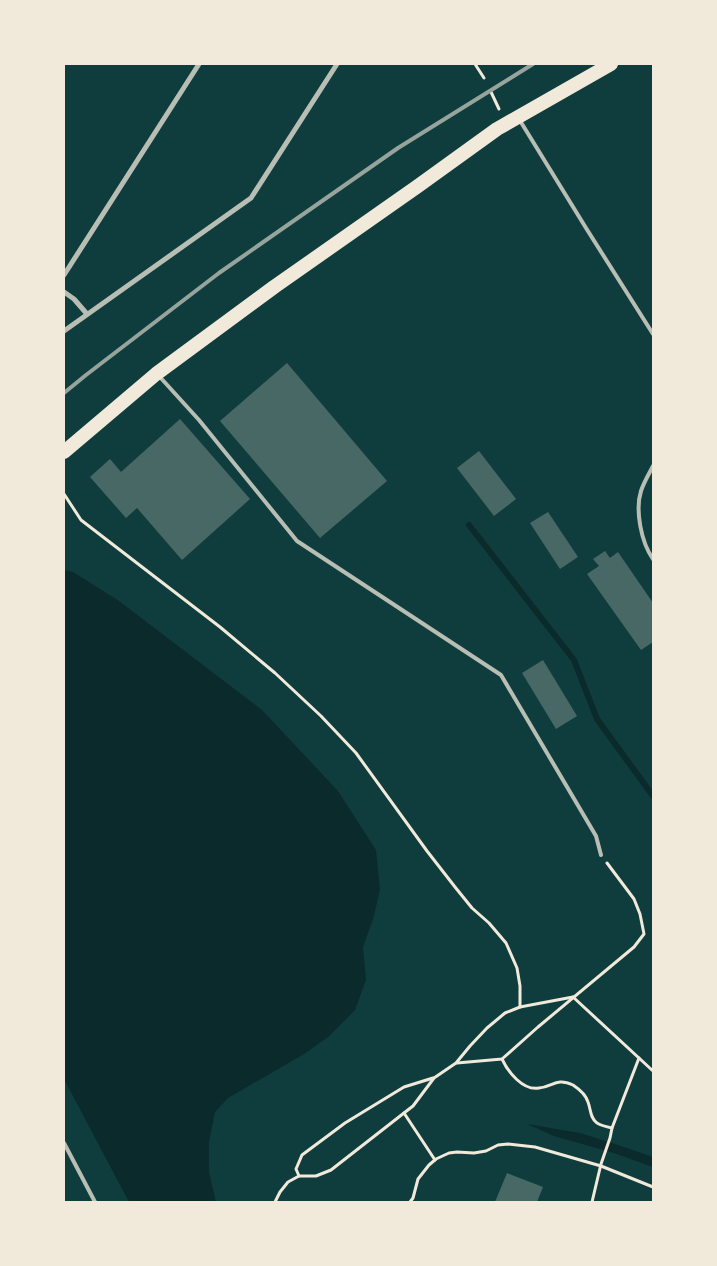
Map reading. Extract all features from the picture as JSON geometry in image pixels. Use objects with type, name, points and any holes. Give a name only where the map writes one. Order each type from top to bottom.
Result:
[{"type":"highway","points":[[64,452],[156,374],[497,129],[611,64]]},
{"type":"street","points":[[64,275],[199,64]]},
{"type":"street","points":[[64,331],[251,198],[337,64]]},
{"type":"street","points":[[64,292],[74,299],[87,314]]},
{"type":"lane","points":[[518,117],[653,334]]},
{"type":"lane","points":[[156,374],[199,420],[296,541],[501,675],[596,836],[600,855]]},
{"type":"lane","points":[[653,466],[646,477],[641,492],[640,509],[645,543],[653,559]]},
{"type":"lane","points":[[64,1143],[94,1202]]},
{"type":"path","points":[[475,64],[484,78]]},
{"type":"path","points":[[491,92],[500,110]]},
{"type":"path","points":[[64,494],[81,520],[220,627],[268,667],[321,716],[356,753],[421,843],[472,908],[489,922],[506,943],[517,968],[520,986],[520,1007]]},
{"type":"path","points":[[456,1063],[502,1058],[634,948],[644,934],[640,914],[634,899],[600,855]]},
{"type":"path","points":[[299,1176],[296,1169],[302,1155],[326,1136],[404,1087],[434,1078],[456,1063],[487,1028],[506,1013],[520,1007],[573,997]]},
{"type":"path","points":[[573,997],[653,1071]]},
{"type":"path","points":[[502,1058],[505,1065],[525,1086],[537,1089],[555,1082],[574,1086],[588,1101],[592,1118],[596,1122],[612,1128]]},
{"type":"path","points":[[592,1202],[612,1128],[639,1058]]},
{"type":"path","points":[[275,1202],[288,1182],[299,1176],[316,1176],[331,1170],[413,1106],[434,1078]]},
{"type":"path","points":[[404,1113],[435,1160]]},
{"type":"path","points":[[410,1202],[413,1198],[418,1179],[435,1160],[449,1153],[474,1153],[486,1151],[498,1145],[508,1144],[535,1147],[601,1166],[653,1187]]},
{"type":"water","points":[[64,570],[73,572],[119,601],[262,710],[338,791],[376,850],[380,890],[373,919],[363,947],[366,980],[355,1010],[328,1037],[304,1054],[228,1098],[215,1112],[209,1142],[209,1172],[216,1202],[129,1202],[64,1079]]},
{"type":"water","points":[[527,1124],[580,1133],[618,1145],[653,1157],[653,1167],[614,1153],[554,1136]]},
{"type":"building","points":[[287,363],[387,481],[320,538],[220,421]]},
{"type":"building","points":[[180,419],[250,499],[182,560],[137,508],[126,518],[90,477],[110,459],[121,472]]},
{"type":"building","points":[[479,451],[516,499],[494,516],[457,468]]},
{"type":"building","points":[[548,512],[578,557],[560,569],[530,523]]},
{"type":"building","points":[[605,551],[610,558],[618,552],[653,603],[653,642],[641,650],[587,574],[599,566],[593,559]]},
{"type":"building","points":[[543,660],[577,716],[556,729],[522,673]]},
{"type":"building","points":[[507,1173],[543,1187],[537,1202],[495,1202]]},
{"type":"waterway","points":[[469,525],[574,660],[597,719],[653,796]]},
{"type":"railway","points":[[64,393],[219,273],[398,148],[533,64]]}]
